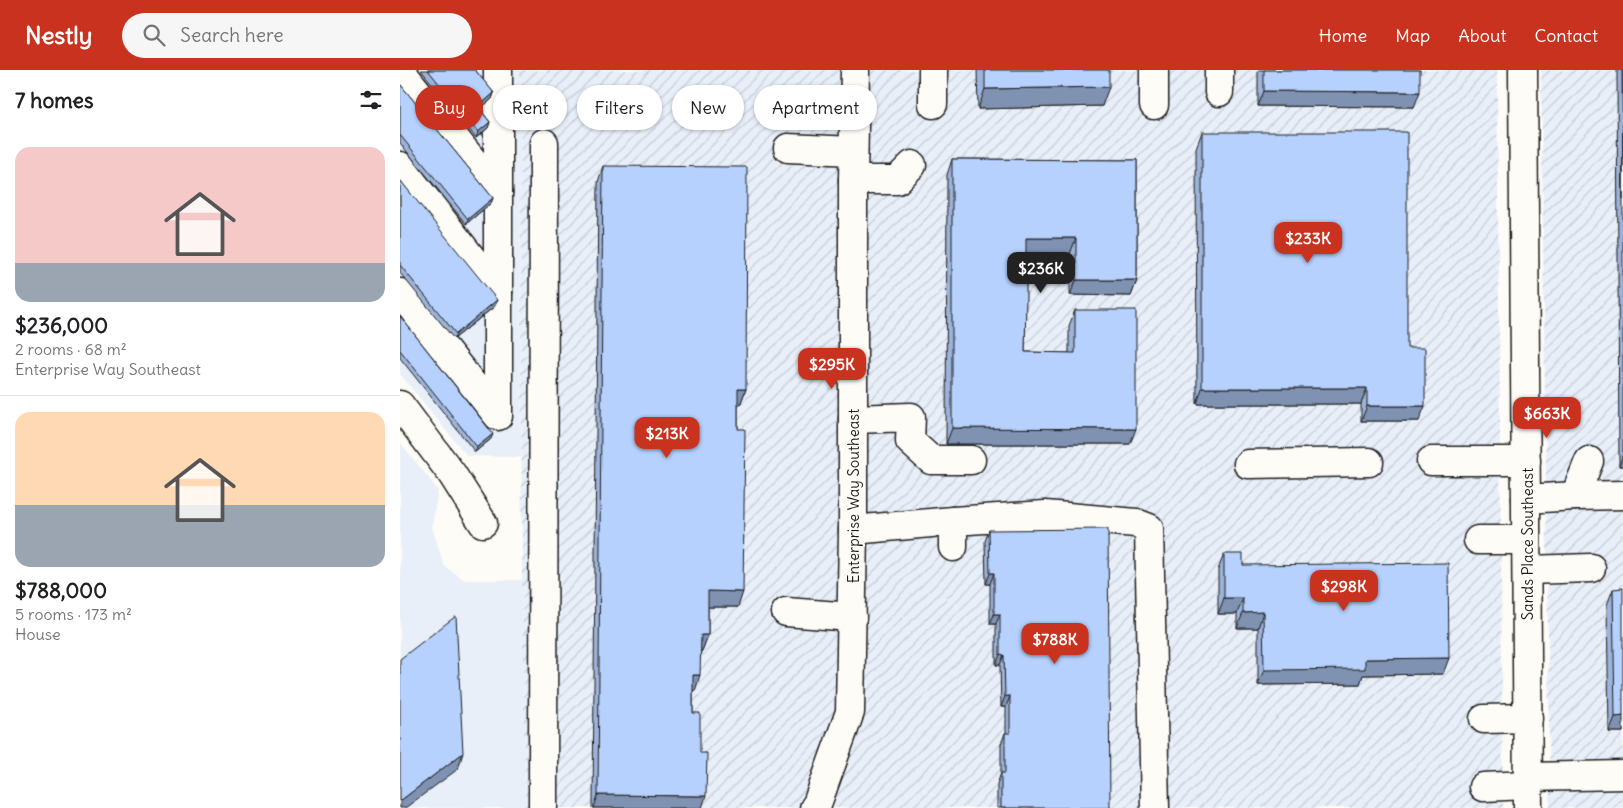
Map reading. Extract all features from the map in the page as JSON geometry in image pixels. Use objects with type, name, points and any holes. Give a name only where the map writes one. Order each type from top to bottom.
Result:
[{"type":"street","points":[[400,70],[498,192]]},
{"type":"street","name":"Enterprise Way Southeast","points":[[814,808],[850,712],[853,530],[853,151],[855,70]]},
{"type":"street","points":[[933,70],[933,104]]},
{"type":"street","points":[[1154,70],[1154,105]]},
{"type":"street","name":"Sands Place Southeast","points":[[1523,70],[1528,790]]},
{"type":"street","points":[[400,293],[498,416],[498,192],[494,76]]},
{"type":"street","points":[[543,808],[544,143]]},
{"type":"street","points":[[788,148],[853,151]]},
{"type":"street","points":[[853,180],[897,180],[912,165]]},
{"type":"street","points":[[400,166],[498,292]]},
{"type":"street","points":[[400,406],[452,474],[483,523]]},
{"type":"street","points":[[853,419],[911,417],[910,441],[931,460],[970,460]]},
{"type":"street","points":[[1575,496],[1589,460]]},
{"type":"street","points":[[1431,461],[1526,461]]},
{"type":"street","points":[[1248,464],[1369,462]]},
{"type":"street","points":[[1526,499],[1623,495]]},
{"type":"street","points":[[853,530],[953,534],[1045,515],[1136,523],[1149,528],[1155,808]]},
{"type":"street","points":[[1478,540],[1526,540]]},
{"type":"street","points":[[1527,570],[1591,568]]},
{"type":"street","points":[[786,612],[852,617]]},
{"type":"street","points":[[1484,719],[1528,718]]},
{"type":"street","points":[[1484,787],[1528,790],[1623,775]]},
{"type":"shaded area","points":[[400,70],[520,70],[520,85],[493,85],[493,130],[520,130],[521,457],[467,456],[400,374]]},
{"type":"shaded area","points":[[520,70],[1497,70],[1503,808],[525,808],[520,130],[567,130],[567,85],[520,85]]},
{"type":"shaded area","points":[[1541,70],[1623,70],[1623,808],[1550,808]]},
{"type":"shaded area","points":[[400,442],[438,490],[432,527],[444,566],[465,580],[522,580],[525,808],[400,808]]},
{"type":"building","points":[[428,70],[475,70],[493,94],[483,103],[483,85],[440,85]]},
{"type":"building","points":[[985,70],[1109,70],[1109,87],[985,89]]},
{"type":"building","points":[[1264,70],[1420,70],[1420,92],[1264,91]]},
{"type":"building","points":[[1622,70],[1623,70],[1623,200]]},
{"type":"building","points":[[400,84],[415,102],[415,130],[438,130],[493,198],[468,219],[400,135]]},
{"type":"building","points":[[483,113],[490,122],[483,128]]},
{"type":"building","points":[[1202,132],[1407,132],[1407,348],[1425,348],[1425,406],[1367,406],[1367,388],[1202,388]]},
{"type":"building","points":[[952,159],[1137,160],[1137,280],[1076,280],[1076,238],[1026,238],[1025,352],[1075,353],[1075,310],[1136,310],[1136,429],[952,428]]},
{"type":"building","points":[[603,166],[747,167],[746,389],[738,389],[738,429],[745,429],[743,592],[708,591],[708,635],[701,635],[700,675],[693,675],[693,713],[700,713],[700,753],[707,753],[706,796],[598,795]]},
{"type":"building","points":[[400,180],[497,300],[456,334],[400,265]]},
{"type":"building","points":[[400,316],[493,434],[477,447],[400,350]]},
{"type":"building","points":[[1108,529],[1110,808],[1001,808],[1001,773],[1005,773],[1005,733],[1010,733],[1010,696],[1005,696],[1004,655],[1000,654],[1000,614],[994,614],[994,573],[990,573],[989,530]]},
{"type":"building","points":[[1224,554],[1243,554],[1243,565],[1448,563],[1449,658],[1365,659],[1365,669],[1264,670],[1263,612],[1243,613],[1243,598],[1224,598]]},
{"type":"building","points":[[1623,588],[1623,716],[1615,717],[1613,589]]},
{"type":"building","points":[[456,616],[463,753],[400,801],[400,659]]}]
